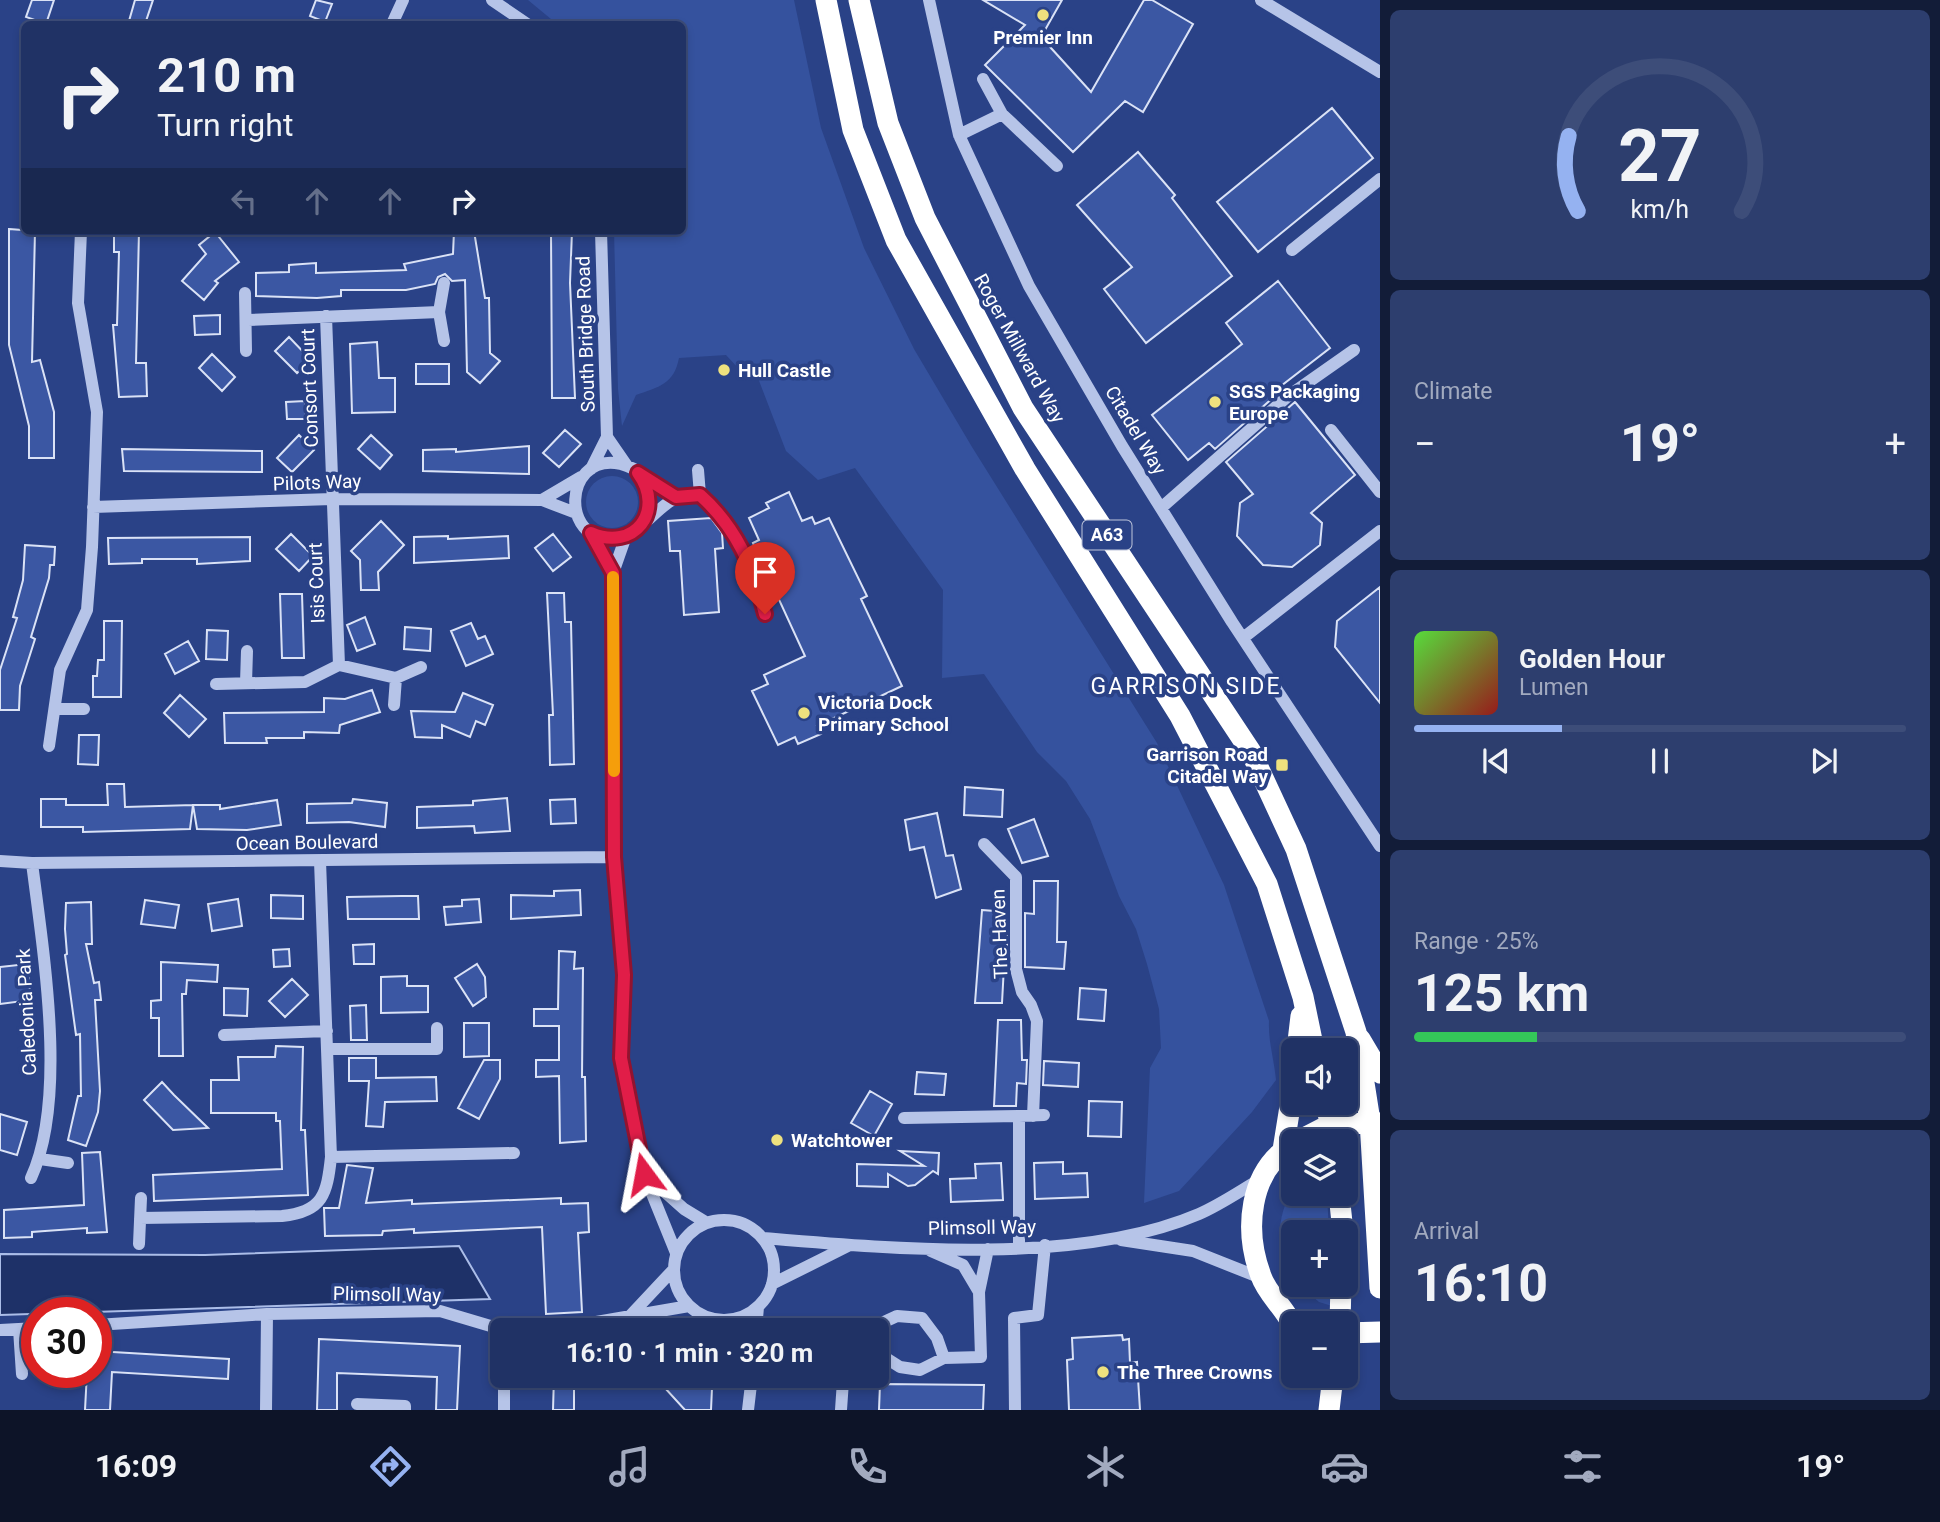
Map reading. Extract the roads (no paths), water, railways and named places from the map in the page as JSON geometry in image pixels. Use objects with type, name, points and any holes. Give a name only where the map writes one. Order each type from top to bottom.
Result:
[{"type":"highway","name":"A63","points":[[826,0],[853,130],[896,240],[1025,469],[1180,716],[1267,884],[1303,996],[1312,1038]]},
{"type":"highway","name":"Roger Millward Way","points":[[859,0],[888,123],[925,218],[1023,408],[1251,752],[1296,849],[1356,1031],[1375,1122],[1380,1288]]},
{"type":"highway","name":"A63","points":[[1298,1038],[1303,996]]},
{"type":"highway","name":"Roger Millward Way","points":[[1356,1031],[1380,1073]]},
{"type":"highway","points":[[1345,1129],[1375,1122]]},
{"type":"highway","points":[[1281,1156],[1259,1180],[1249,1230],[1261,1278],[1284,1311]]},
{"type":"highway","points":[[1358,1333],[1380,1332]]},
{"type":"highway","points":[[1322,1388],[1329,1407]]},
{"type":"highway","points":[[1329,1407],[1332,1388]]},
{"type":"street","points":[[393,21],[402,0]]},
{"type":"street","points":[[492,0],[523,21]]},
{"type":"street","name":"Citadel Way","points":[[929,0],[959,135],[1029,286],[1242,638],[1380,846]]},
{"type":"street","points":[[1261,0],[1380,72]]},
{"type":"street","points":[[983,79],[1002,114],[1057,166]]},
{"type":"street","points":[[959,135],[1002,114]]},
{"type":"street","points":[[1292,250],[1380,179]]},
{"type":"street","points":[[49,746],[60,670],[87,611],[97,412],[78,303],[81,235]]},
{"type":"street","name":"South Bridge Road","points":[[586,473],[607,437],[601,235]]},
{"type":"street","points":[[444,283],[439,312],[444,341]]},
{"type":"street","points":[[245,293],[248,320],[246,351]]},
{"type":"street","name":"Consort Court","points":[[248,320],[439,312]]},
{"type":"street","name":"Consort Court","points":[[326,316],[332,499]]},
{"type":"street","points":[[1161,508],[1287,397],[1354,350]]},
{"type":"street","points":[[1331,430],[1380,492]]},
{"type":"street","name":"South Bridge Road","points":[[607,437],[633,470]]},
{"type":"street","points":[[542,500],[586,473],[615,463],[633,470],[676,497]]},
{"type":"street","points":[[633,470],[649,495],[645,520]]},
{"type":"street","points":[[698,470],[700,495],[716,509],[736,536],[759,583],[765,614]]},
{"type":"street","points":[[586,473],[575,489],[576,513],[591,533],[613,573]]},
{"type":"street","points":[[700,495],[676,497],[626,536],[613,573],[614,857],[624,975],[621,1058],[644,1174],[676,1253],[674,1269],[680,1295],[689,1306],[706,1317],[733,1319],[758,1307]]},
{"type":"street","name":"Pilots Way","points":[[93,508],[332,499],[542,500],[576,513]]},
{"type":"street","name":"Isis Court","points":[[332,499],[339,666]]},
{"type":"street","points":[[1242,638],[1380,531]]},
{"type":"street","points":[[591,533],[602,538],[626,536]]},
{"type":"street","points":[[247,651],[247,683]]},
{"type":"street","points":[[216,684],[305,682],[339,666],[396,678],[421,667]]},
{"type":"street","points":[[394,705],[396,678]]},
{"type":"street","points":[[56,709],[84,709]]},
{"type":"street","name":"The Haven","points":[[904,1118],[1039,1115],[1037,1021],[1022,992],[1016,969],[1016,877],[984,845]]},
{"type":"street","name":"Ocean Boulevard","points":[[0,861],[32,863],[614,857]]},
{"type":"street","points":[[140,1218],[303,1214],[319,1203],[328,1183],[331,1157],[320,861]]},
{"type":"street","name":"Caledonia Park","points":[[31,1178],[40,1159],[49,1089],[47,1000],[32,863]]},
{"type":"street","points":[[328,1049],[437,1049],[437,1028]]},
{"type":"street","points":[[224,1035],[327,1031]]},
{"type":"street","points":[[1019,1116],[1019,1247]]},
{"type":"street","points":[[331,1157],[514,1153]]},
{"type":"street","points":[[40,1159],[68,1163]]},
{"type":"street","points":[[644,1174],[684,1209],[706,1223]]},
{"type":"street","name":"Plimsoll Way","points":[[763,1238],[849,1246],[988,1249],[1115,1239],[1199,1214],[1259,1180]]},
{"type":"street","points":[[139,1244],[141,1198]]},
{"type":"street","points":[[676,1253],[694,1230],[706,1223],[737,1221],[763,1238],[771,1252],[774,1268],[772,1284],[758,1307],[757,1318]]},
{"type":"street","name":"Plimsoll Way","points":[[1115,1239],[1193,1251],[1261,1278]]},
{"type":"street","points":[[1015,1410],[1014,1318],[1038,1315],[1045,1245]]},
{"type":"street","name":"Plimsoll Way","points":[[772,1284],[849,1246]]},
{"type":"street","points":[[922,1248],[963,1265],[979,1292]]},
{"type":"street","points":[[944,1358],[936,1338],[922,1318],[897,1316],[884,1322],[878,1353],[900,1367],[920,1370],[944,1358],[981,1357],[979,1292],[988,1249]]},
{"type":"street","points":[[628,1318],[674,1269]]},
{"type":"street","name":"Plimsoll Way","points":[[628,1318],[689,1306]]},
{"type":"street","name":"Plimsoll Way","points":[[112,1324],[267,1314],[440,1311],[490,1326]]},
{"type":"street","points":[[265,1410],[267,1314]]},
{"type":"street","points":[[0,1330],[19,1329],[21,1359]]},
{"type":"street","points":[[504,1388],[504,1410]]},
{"type":"street","points":[[748,1410],[750,1388]]},
{"type":"street","points":[[841,1410],[842,1388]]},
{"type":"street","points":[[357,1404],[405,1406],[405,1410]]},
{"type":"place","name":"Premier Inn","points":[[1043,15]]},
{"type":"place","name":"Hull Castle","points":[[724,370]]},
{"type":"place","name":"SGS Packaging Europe","points":[[1215,402]]},
{"type":"place","name":"Victoria Dock Primary School","points":[[804,713]]},
{"type":"place","name":"Garrison Road Citadel Way","points":[[1282,765]]},
{"type":"place","name":"Watchtower","points":[[777,1140]]},
{"type":"place","name":"The Three Crowns","points":[[1103,1372]]},
{"type":"district","name":"GARRISON SIDE","points":[[1186,686]]}]
